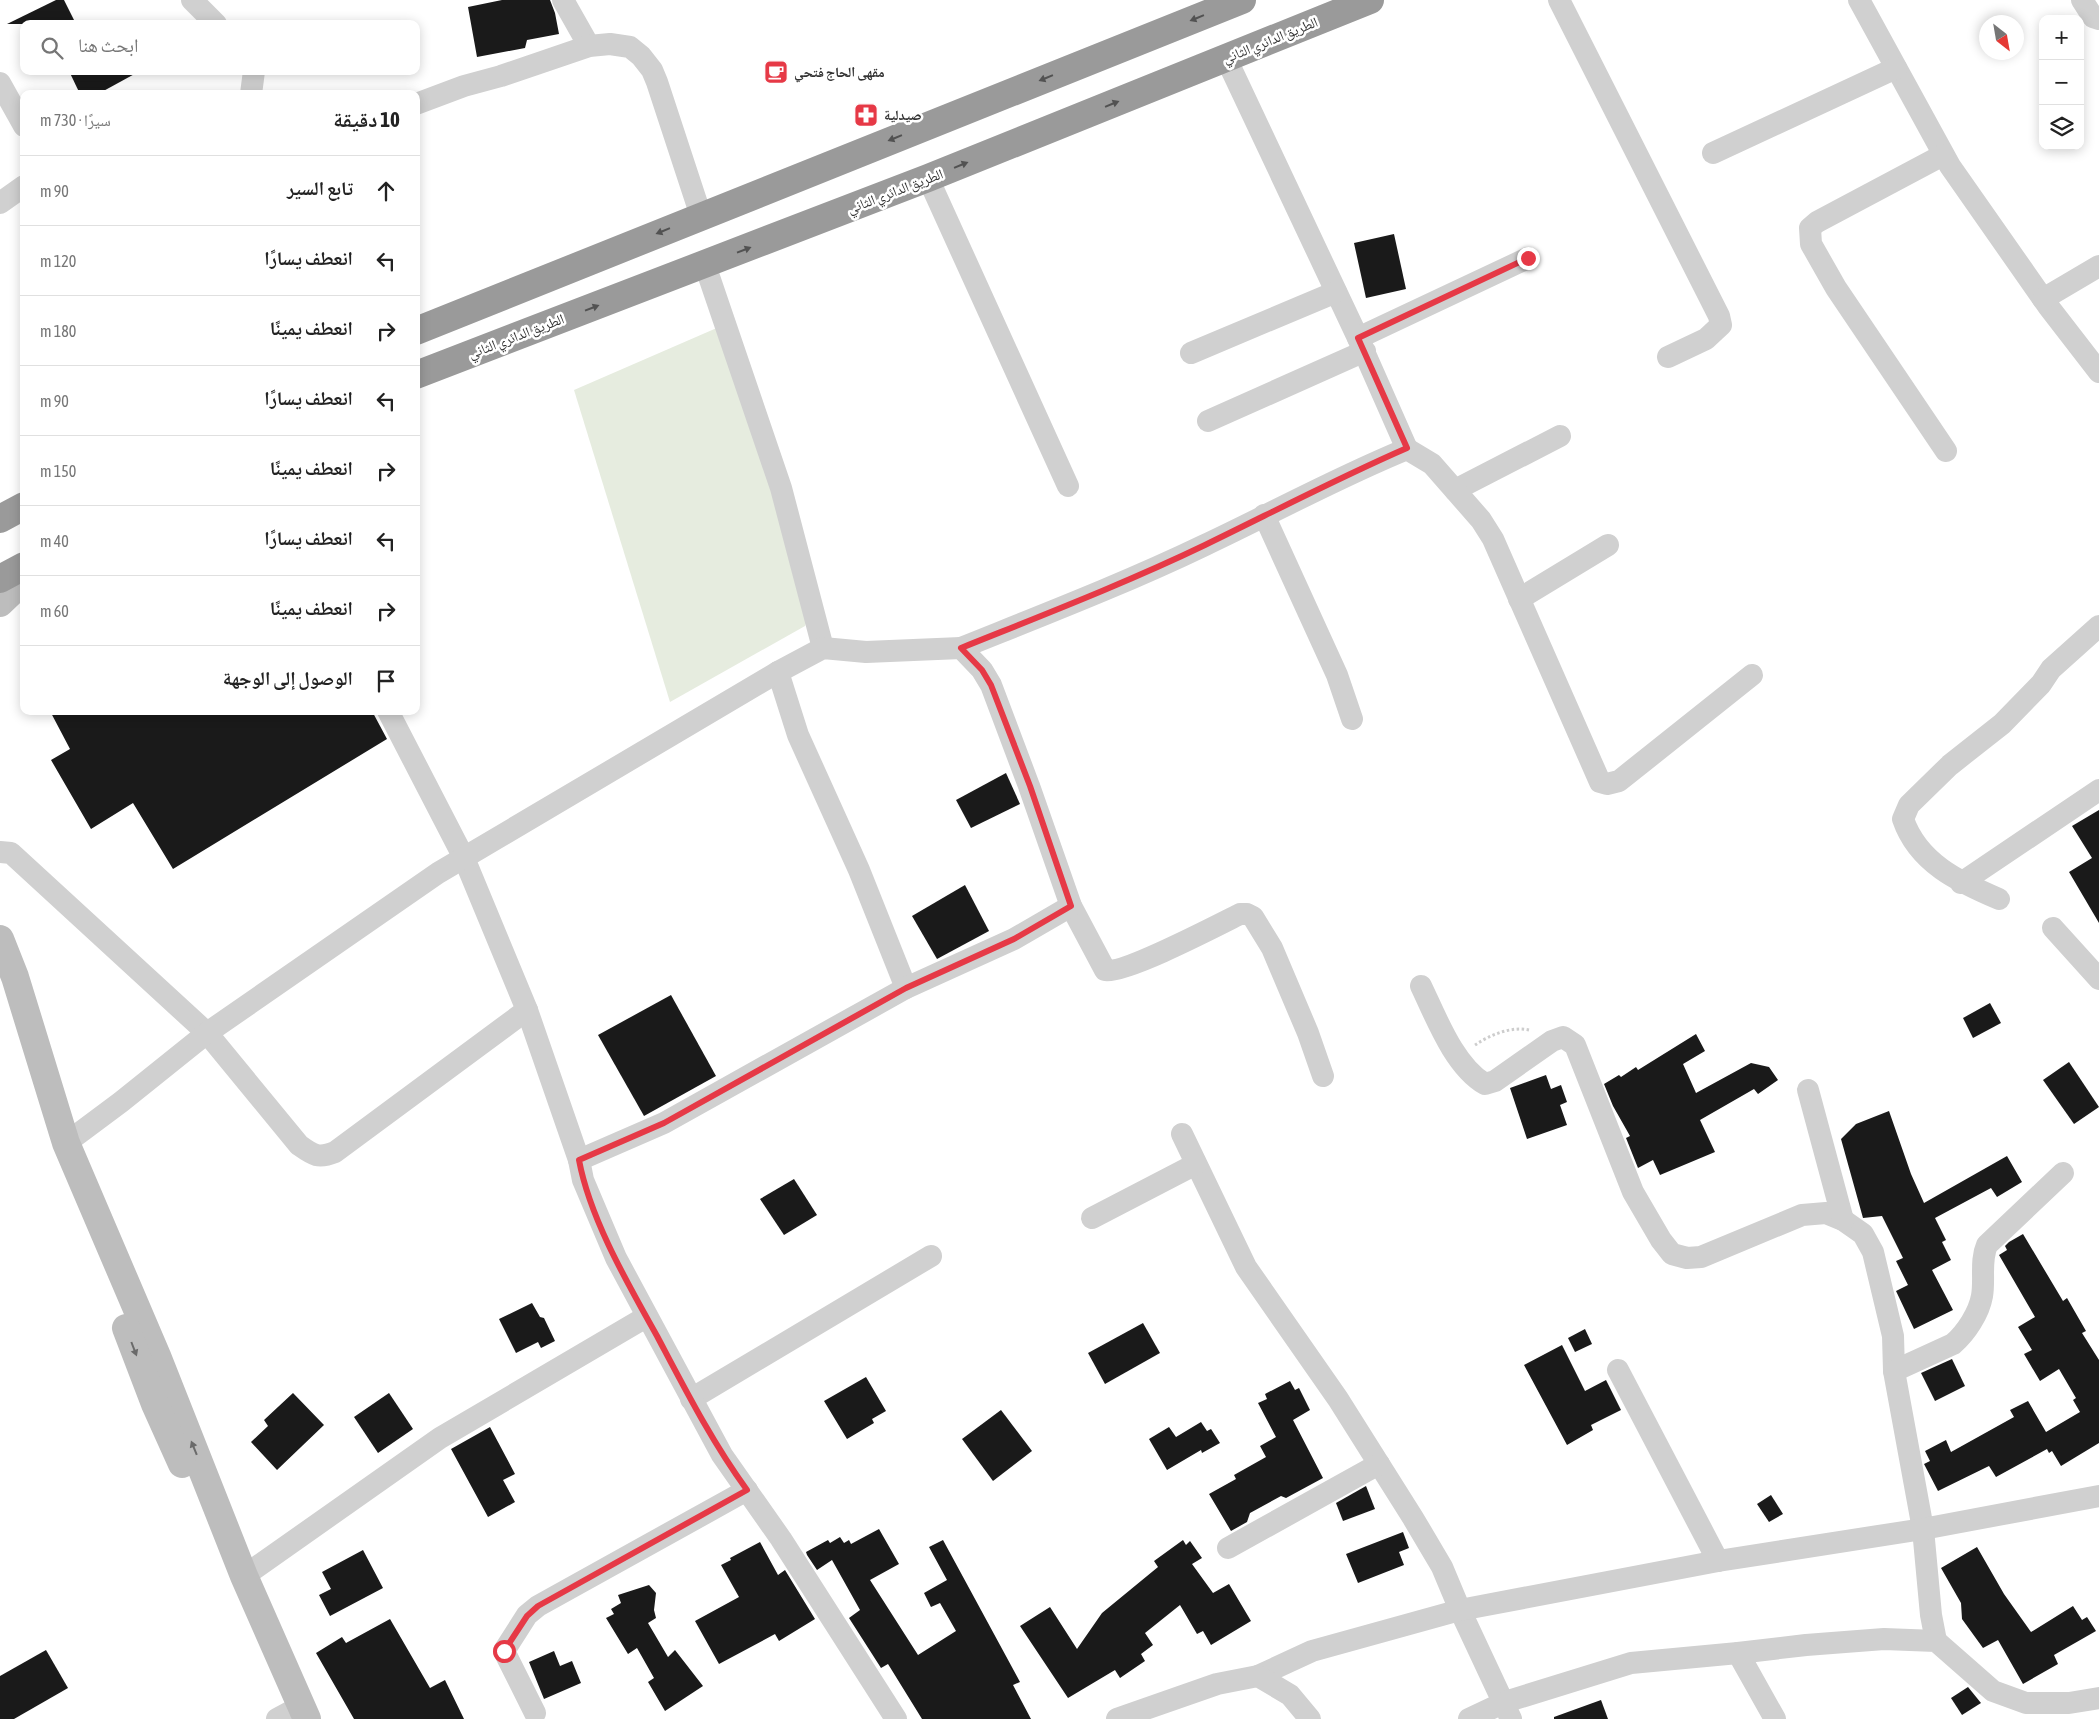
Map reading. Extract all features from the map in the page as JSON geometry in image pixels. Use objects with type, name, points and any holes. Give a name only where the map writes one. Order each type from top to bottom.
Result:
[{"type":"highway","points":[[420,329],[1242,0]]},
{"type":"highway","name":"الطريق الدائري الثاني","points":[[420,373],[928,178],[1370,0]]},
{"type":"highway","points":[[0,519],[20,508]]},
{"type":"highway","points":[[0,579],[20,568]]},
{"type":"street","points":[[192,0],[212,20]]},
{"type":"street","points":[[563,0],[589,46]]},
{"type":"street","points":[[1559,0],[1718,316],[1721,326],[1706,339],[1668,357]]},
{"type":"street","points":[[1858,0],[1950,166],[2043,299],[2099,372]]},
{"type":"street","points":[[2082,0],[2093,17],[2099,19]]},
{"type":"street","points":[[420,102],[464,86],[501,76],[589,46],[610,44],[630,48],[641,56],[652,70],[701,216]]},
{"type":"street","points":[[1226,58],[1362,344],[1407,448],[1432,464],[1481,520],[1493,539],[1600,782],[1607,784],[1618,781],[1752,675]]},
{"type":"street","points":[[1713,153],[1896,68]]},
{"type":"street","points":[[0,83],[20,119]]},
{"type":"street","points":[[1943,155],[1817,222],[1810,228],[1809,236],[1811,244],[1836,288],[1946,451]]},
{"type":"street","points":[[928,178],[1068,486]]},
{"type":"street","points":[[0,203],[20,189]]},
{"type":"street","points":[[1208,421],[1528,258]]},
{"type":"street","points":[[705,265],[781,488],[823,648]]},
{"type":"street","points":[[2043,299],[2099,266]]},
{"type":"street","points":[[1191,354],[1336,292]]},
{"type":"street","points":[[1455,490],[1560,436]]},
{"type":"street","points":[[66,1143],[122,1102],[207,1033],[438,873],[778,672],[823,648],[866,652],[961,648],[1075,602],[1204,545],[1361,468],[1407,448]]},
{"type":"street","points":[[1264,515],[1337,675],[1352,719]]},
{"type":"street","points":[[1519,599],[1608,546]]},
{"type":"street","points":[[0,604],[20,584]]},
{"type":"street","points":[[1998,899],[1961,883],[1943,871],[1917,847],[1908,833],[1903,819],[1909,805],[1950,765],[2002,724],[2041,684],[2050,669],[2099,626]]},
{"type":"street","points":[[961,648],[982,670],[991,685],[1030,786],[1071,906],[1105,970],[1111,971],[1134,963],[1240,914],[1247,914],[1253,918],[1272,948],[1305,1025],[1322,1076]]},
{"type":"street","points":[[778,672],[801,742],[858,870],[906,988]]},
{"type":"street","points":[[390,715],[464,858],[527,1010],[579,1160],[583,1180],[616,1258],[690,1399],[722,1455],[781,1538],[896,1719]]},
{"type":"street","points":[[1961,883],[2099,790]]},
{"type":"street","points":[[0,852],[11,853],[207,1033],[299,1145],[311,1153],[323,1157],[335,1152],[527,1010]]},
{"type":"street","points":[[579,1160],[664,1123],[906,988],[1014,939],[1071,906]]},
{"type":"street","points":[[2053,928],[2099,979]]},
{"type":"street","points":[[0,939],[15,977],[66,1143],[161,1365],[244,1576],[292,1717]]},
{"type":"street","points":[[0,973],[78,1200],[155,1404],[292,1717]]},
{"type":"street","points":[[1421,986],[1458,1057],[1475,1078],[1485,1084],[1495,1081],[1552,1041],[1563,1038],[1575,1045],[1633,1192],[1660,1240],[1672,1254],[1688,1258],[1701,1257],[1802,1215],[1826,1212],[1843,1220],[1863,1234],[1873,1252],[1894,1336],[1894,1371],[1923,1529],[1931,1615],[1936,1641],[1993,1691],[2026,1703],[2069,1703],[2099,1698]]},
{"type":"street","points":[[1808,1090],[1843,1220]]},
{"type":"street","points":[[1182,1134],[1246,1267],[1338,1399],[1442,1567],[1460,1610],[1508,1711]]},
{"type":"street","points":[[1092,1218],[1196,1164]]},
{"type":"street","points":[[1894,1371],[1953,1344],[1961,1337],[1977,1310],[1982,1296],[1983,1253],[1987,1245],[2064,1173]]},
{"type":"street","points":[[690,1399],[931,1256]]},
{"type":"street","points":[[244,1576],[440,1438],[646,1317]]},
{"type":"street","points":[[1618,1370],[1718,1561]]},
{"type":"street","points":[[1228,1548],[1379,1464]]},
{"type":"street","points":[[534,1713],[504,1651],[527,1616],[538,1606],[747,1490]]},
{"type":"street","points":[[1117,1719],[1217,1684],[1258,1676],[1312,1650],[1460,1610],[1718,1561],[1923,1529],[2099,1496]]},
{"type":"street","points":[[1469,1719],[1508,1711],[1631,1663],[1884,1639],[1936,1641]]},
{"type":"street","points":[[1738,1654],[1774,1719]]},
{"type":"street","points":[[1258,1676],[1290,1695],[1310,1719]]},
{"type":"path","points":[[1458,1057],[1487,1037],[1520,1028],[1563,1038]]},
{"type":"shaded area","points":[[719,327],[810,613],[805,626],[670,702],[574,390]]},
{"type":"building","points":[[56,0],[64,0],[74,20],[20,20],[20,24],[7,24]]},
{"type":"building","points":[[502,0],[550,0],[555,13],[559,34],[527,40],[525,48],[477,57],[468,7]]},
{"type":"building","points":[[71,75],[133,75],[105,90],[78,90]]},
{"type":"building","points":[[1394,234],[1406,289],[1366,298],[1354,243]]},
{"type":"building","points":[[52,715],[374,715],[387,739],[173,869],[133,803],[91,829],[51,760],[70,749]]},
{"type":"building","points":[[1006,773],[1020,804],[971,828],[956,800]]},
{"type":"building","points":[[2099,810],[2099,923],[2069,872],[2092,858],[2072,826]]},
{"type":"building","points":[[965,885],[989,931],[937,959],[912,916]]},
{"type":"building","points":[[671,995],[716,1076],[644,1116],[598,1035]]},
{"type":"building","points":[[1990,1003],[2001,1023],[1973,1038],[1963,1018]]},
{"type":"building","points":[[1696,1034],[1705,1051],[1683,1064],[1696,1093],[1751,1063],[1769,1067],[1778,1080],[1758,1094],[1754,1089],[1700,1120],[1715,1152],[1660,1175],[1653,1160],[1638,1168],[1626,1138],[1630,1136],[1613,1106],[1604,1084],[1619,1075],[1621,1077],[1636,1067],[1638,1070]]},
{"type":"building","points":[[2069,1062],[2099,1107],[2074,1124],[2043,1080]]},
{"type":"building","points":[[1546,1075],[1551,1089],[1561,1085],[1567,1102],[1560,1105],[1567,1125],[1527,1139],[1510,1088]]},
{"type":"building","points":[[1889,1111],[1911,1174],[1924,1203],[2007,1156],[2022,1182],[1997,1197],[1991,1188],[1935,1218],[1946,1240],[1942,1242],[1951,1260],[1932,1270],[1953,1310],[1914,1329],[1896,1291],[1908,1285],[1896,1261],[1903,1258],[1882,1216],[1863,1218],[1841,1139],[1856,1124]]},
{"type":"building","points":[[794,1179],[817,1215],[784,1235],[760,1199]]},
{"type":"building","points":[[2023,1234],[2063,1301],[2067,1298],[2086,1331],[2082,1333],[2099,1360],[2099,1443],[2061,1466],[2052,1451],[2049,1453],[2047,1449],[1996,1477],[1989,1466],[1938,1491],[1924,1464],[1930,1461],[1925,1451],[1946,1440],[1951,1452],[2014,1417],[2010,1410],[2028,1401],[2046,1432],[2080,1412],[2073,1400],[2076,1398],[2059,1369],[2040,1381],[2024,1354],[2032,1350],[2018,1327],[2035,1317],[1999,1255],[2007,1250],[2005,1246],[2009,1242]]},
{"type":"building","points":[[532,1303],[540,1317],[544,1318],[555,1341],[541,1348],[538,1342],[516,1353],[499,1319]]},
{"type":"building","points":[[1143,1323],[1160,1353],[1105,1384],[1088,1353]]},
{"type":"building","points":[[1585,1329],[1592,1344],[1575,1352],[1568,1338]]},
{"type":"building","points":[[1562,1345],[1585,1391],[1606,1380],[1621,1410],[1591,1425],[1593,1430],[1567,1445],[1524,1365]]},
{"type":"building","points":[[1952,1359],[1965,1386],[1935,1401],[1921,1373]]},
{"type":"building","points":[[866,1377],[886,1411],[872,1419],[874,1423],[847,1439],[824,1401]]},
{"type":"building","points":[[1290,1381],[1295,1390],[1299,1388],[1310,1410],[1293,1420],[1323,1478],[1286,1498],[1281,1496],[1250,1513],[1247,1522],[1231,1531],[1209,1494],[1236,1479],[1234,1475],[1266,1457],[1260,1446],[1276,1437],[1258,1403],[1267,1399],[1265,1394]]},
{"type":"building","points":[[293,1393],[324,1425],[277,1470],[251,1442],[268,1426],[264,1420]]},
{"type":"building","points":[[389,1393],[413,1429],[378,1453],[354,1417]]},
{"type":"building","points":[[1001,1410],[1032,1451],[993,1481],[962,1439]]},
{"type":"building","points":[[1201,1422],[1207,1431],[1211,1429],[1220,1443],[1202,1453],[1201,1450],[1167,1470],[1149,1439],[1169,1427],[1176,1437]]},
{"type":"building","points":[[490,1427],[515,1474],[503,1480],[515,1502],[488,1517],[451,1449]]},
{"type":"building","points":[[1366,1486],[1375,1509],[1343,1521],[1336,1503]]},
{"type":"building","points":[[1771,1495],[1783,1514],[1769,1522],[1757,1504]]},
{"type":"building","points":[[879,1529],[899,1564],[870,1580],[918,1655],[956,1631],[940,1603],[931,1607],[924,1593],[947,1580],[929,1547],[943,1540],[1020,1682],[1013,1685],[1031,1719],[922,1719],[888,1664],[881,1668],[849,1618],[860,1610],[832,1560],[817,1570],[806,1552],[828,1540],[830,1543],[840,1537],[844,1543],[849,1540],[851,1544]]},
{"type":"building","points":[[1403,1532],[1409,1548],[1399,1552],[1404,1565],[1358,1583],[1346,1554]]},
{"type":"building","points":[[1183,1540],[1186,1545],[1190,1541],[1202,1558],[1192,1564],[1213,1593],[1229,1584],[1251,1621],[1211,1645],[1203,1631],[1197,1634],[1180,1605],[1145,1633],[1153,1645],[1141,1654],[1145,1661],[1120,1678],[1115,1670],[1068,1698],[1020,1626],[1050,1607],[1077,1649],[1102,1613],[1158,1567],[1154,1561]]},
{"type":"building","points":[[760,1542],[778,1575],[785,1570],[815,1619],[779,1641],[775,1634],[719,1664],[695,1621],[739,1597],[721,1565]]},
{"type":"building","points":[[1977,1547],[2004,1594],[2031,1632],[2073,1606],[2082,1620],[2087,1617],[2096,1631],[2054,1655],[2058,1664],[2023,1684],[1998,1640],[1983,1648],[1962,1619],[1961,1603],[1941,1568]]},
{"type":"building","points":[[363,1550],[383,1588],[330,1616],[319,1595],[331,1589],[322,1572]]},
{"type":"building","points":[[649,1585],[656,1593],[654,1610],[656,1618],[648,1623],[668,1657],[675,1650],[703,1686],[665,1711],[648,1682],[654,1678],[637,1648],[628,1654],[606,1618],[614,1614],[611,1609],[621,1603],[618,1595]]},
{"type":"building","points":[[390,1619],[430,1688],[445,1680],[464,1719],[354,1719],[316,1653],[342,1637],[346,1643]]},
{"type":"building","points":[[46,1650],[68,1688],[14,1719],[0,1719],[0,1676]]},
{"type":"building","points":[[554,1651],[560,1666],[572,1661],[581,1683],[544,1699],[529,1662]]},
{"type":"building","points":[[1968,1687],[1981,1703],[1962,1715],[1951,1698]]},
{"type":"building","points":[[1601,1700],[1608,1719],[1554,1719],[1554,1717]]},
{"type":"place","name":"مقهى الحاج فتحي","points":[[776,72]]},
{"type":"place","name":"صيدلية","points":[[866,115]]},
{"type":"route","points":[[504,1651],[516,1630],[538,1606],[747,1490],[722,1455],[646,1317],[596,1213],[583,1180],[579,1160],[664,1123],[906,988],[1014,939],[1071,906],[1030,786],[991,685],[982,670],[961,648],[1066,606],[1204,545],[1361,468],[1407,448],[1358,338],[1528,258]]}]
